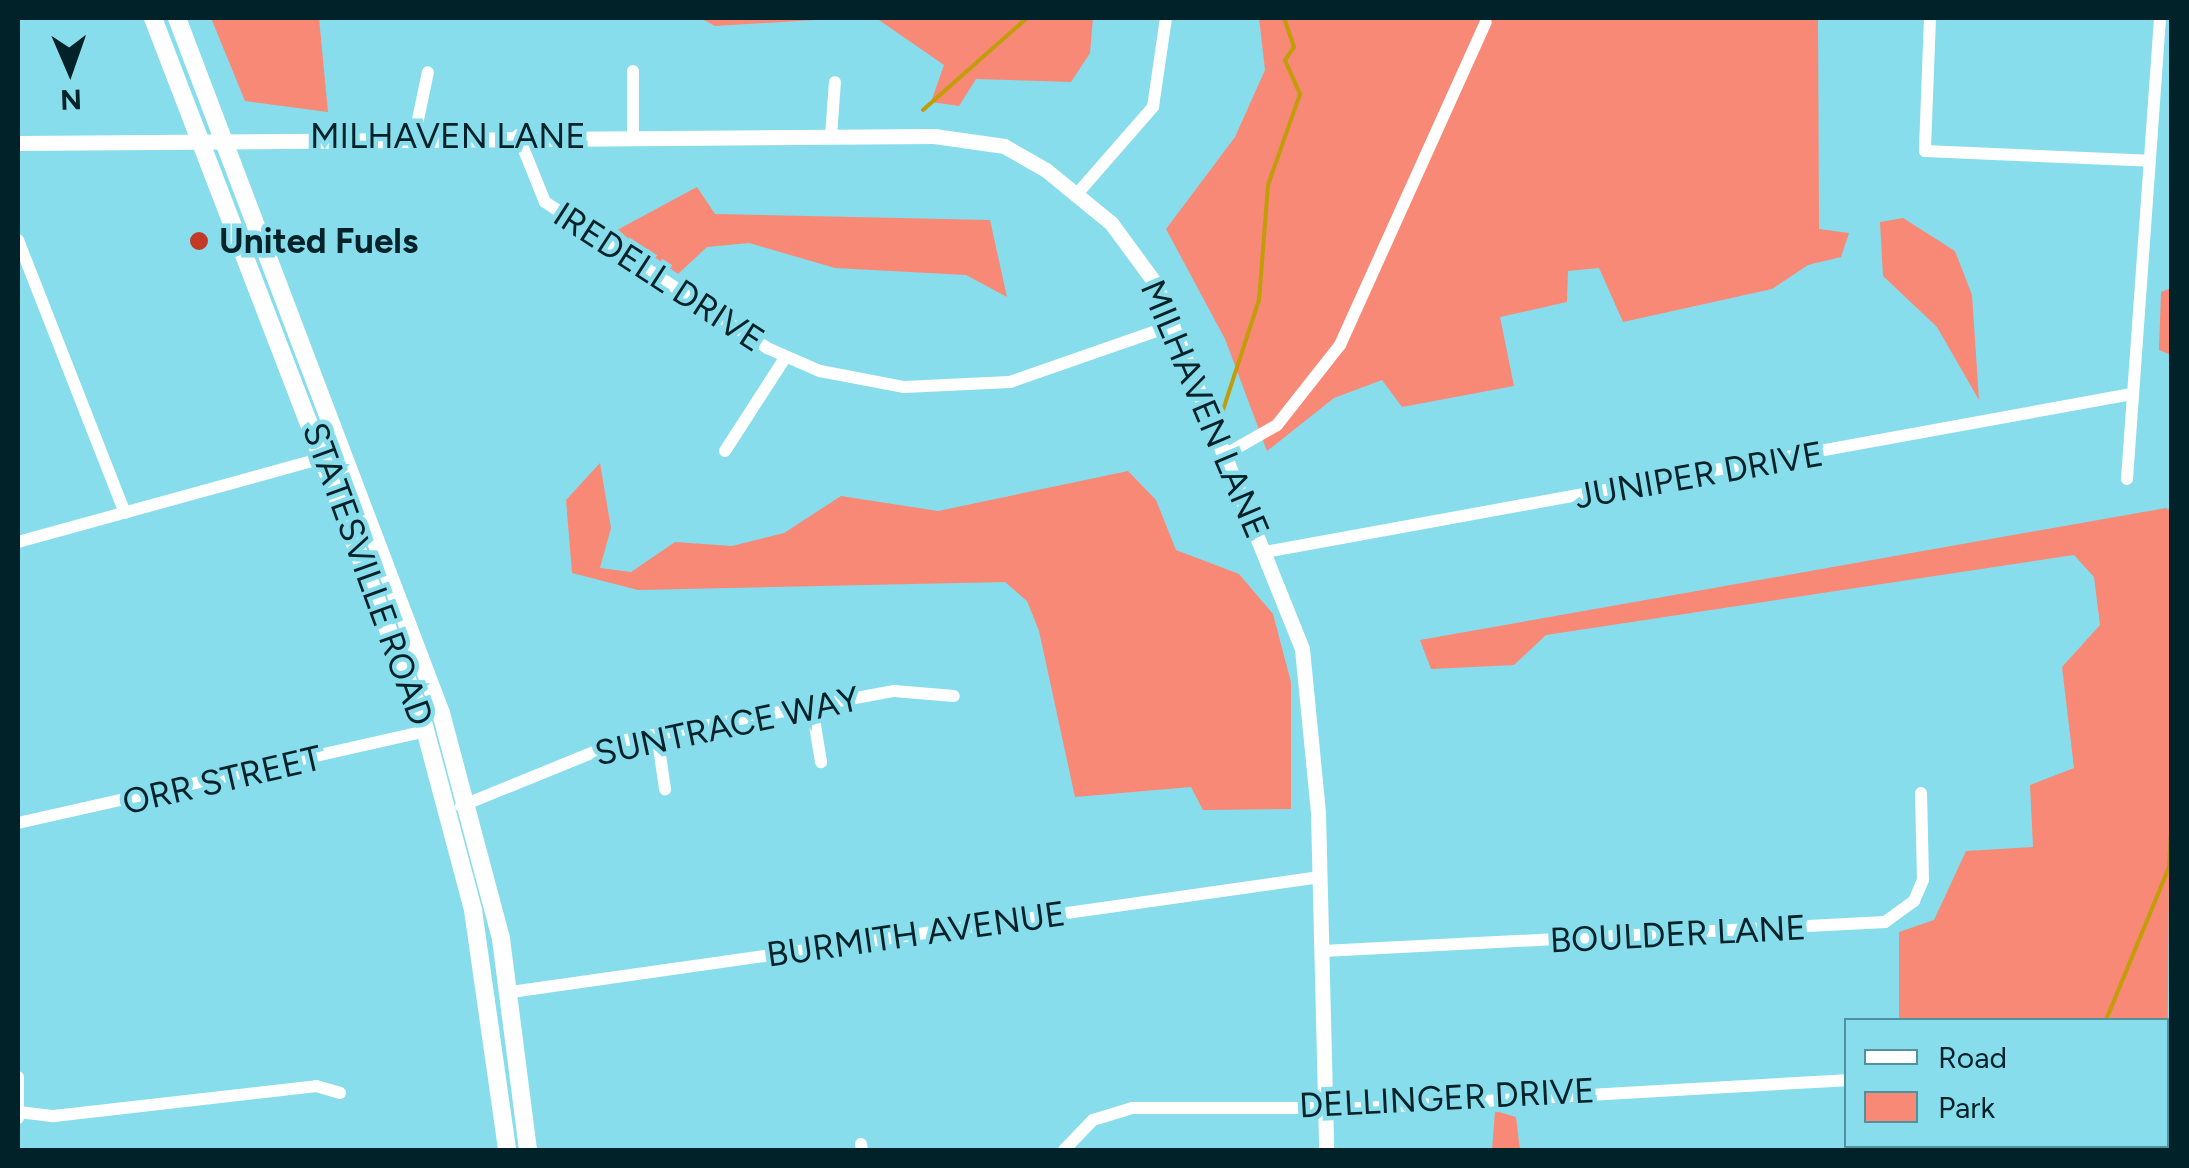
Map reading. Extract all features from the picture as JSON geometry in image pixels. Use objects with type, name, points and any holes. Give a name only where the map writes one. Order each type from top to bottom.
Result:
[{"type":"main road","name":"STATESVILLE ROAD","points":[[153,18],[326,456],[426,731],[484,969],[506,1150]]},
{"type":"main road","name":"STATESVILLE ROAD","points":[[177,18],[398,587],[468,804],[512,992],[528,1150]]},
{"type":"street","points":[[1078,194],[1153,107],[1166,18]]},
{"type":"street","points":[[1930,18],[1925,151],[2150,161]]},
{"type":"street","points":[[2127,479],[2160,18]]},
{"type":"street","points":[[1228,453],[1277,425],[1340,345],[1486,22]]},
{"type":"street","points":[[633,71],[633,135]]},
{"type":"street","points":[[415,134],[428,72]]},
{"type":"street","points":[[831,136],[835,82]]},
{"type":"street","name":"MILHAVEN LANE","points":[[18,143],[415,134],[831,136],[988,141],[1078,194],[1130,243],[1174,324],[1228,453],[1306,666],[1320,877],[1326,1150]]},
{"type":"street","name":"IREDELL DRIVE","points":[[518,135],[544,202],[786,358],[872,382],[964,388],[1034,376],[1174,324]]},
{"type":"street","points":[[18,240],[125,513]]},
{"type":"street","name":"IREDELL DRIVE","points":[[725,451],[786,358]]},
{"type":"street","name":"JUNIPER DRIVE","points":[[1265,552],[2132,394]]},
{"type":"street","points":[[18,542],[326,456]]},
{"type":"street","name":"SUNTRACE WAY","points":[[448,811],[657,734],[926,688],[954,696]]},
{"type":"street","points":[[812,707],[822,762]]},
{"type":"street","name":"ORR STREET","points":[[18,823],[426,731]]},
{"type":"street","points":[[657,734],[665,789]]},
{"type":"street","name":"BOULDER LANE","points":[[1323,951],[1885,922],[1920,891],[1921,792]]},
{"type":"street","name":"BURMITH AVENUE","points":[[512,992],[1320,877]]},
{"type":"street","points":[[18,1076],[18,1115],[54,1116],[316,1086],[340,1093]]},
{"type":"street","name":"DELLINGER DRIVE","points":[[1064,1150],[1093,1120],[1120,1110],[1326,1108],[1844,1080]]},
{"type":"green space","points":[[211,18],[319,18],[328,112],[245,101]]},
{"type":"green space","points":[[700,18],[848,18],[715,26]]},
{"type":"green space","points":[[876,18],[1093,18],[1090,53],[1071,82],[976,79],[959,106],[931,102],[944,65]]},
{"type":"green space","points":[[1259,18],[1818,18],[1819,229],[1849,233],[1841,257],[1808,265],[1772,289],[1623,322],[1599,268],[1568,271],[1567,302],[1500,317],[1514,386],[1402,407],[1382,380],[1334,398],[1267,451],[1225,339],[1166,229],[1235,137],[1265,70]]},
{"type":"green space","points":[[697,187],[715,214],[990,220],[1007,297],[966,275],[835,268],[749,243],[707,247],[678,274],[617,230]]},
{"type":"green space","points":[[1903,218],[1955,251],[1972,295],[1979,400],[1937,327],[1883,276],[1880,222]]},
{"type":"green space","points":[[2171,288],[2171,355],[2159,350],[2161,292]]},
{"type":"green space","points":[[600,463],[611,528],[600,568],[631,572],[675,542],[732,546],[784,533],[841,496],[938,511],[1128,471],[1156,500],[1176,550],[1239,574],[1273,614],[1291,682],[1291,809],[1203,810],[1191,787],[1075,797],[1039,631],[1027,601],[1005,582],[638,590],[572,573],[566,500]]},
{"type":"green space","points":[[2166,508],[2172,512],[2168,1018],[1899,1018],[1899,932],[1934,920],[1966,851],[2033,847],[2030,785],[2074,768],[2062,667],[2100,625],[2094,577],[2074,555],[1546,635],[1514,665],[1431,669],[1420,640]]},
{"type":"green space","points":[[1495,1111],[1516,1117],[1520,1150],[1492,1150]]},
{"type":"green space","points":[[2032,1148],[2156,1148],[2155,1150]]},
{"type":"waterway","points":[[923,110],[1027,18]]},
{"type":"waterway","points":[[1223,410],[1259,300],[1268,185],[1300,94],[1285,60],[1294,47],[1284,18]]},
{"type":"waterway","points":[[2172,784],[2172,799]]},
{"type":"waterway","points":[[2107,1018],[2169,867],[2172,814]]},
{"type":"place","name":"United Fuels","points":[[199,241]]}]
